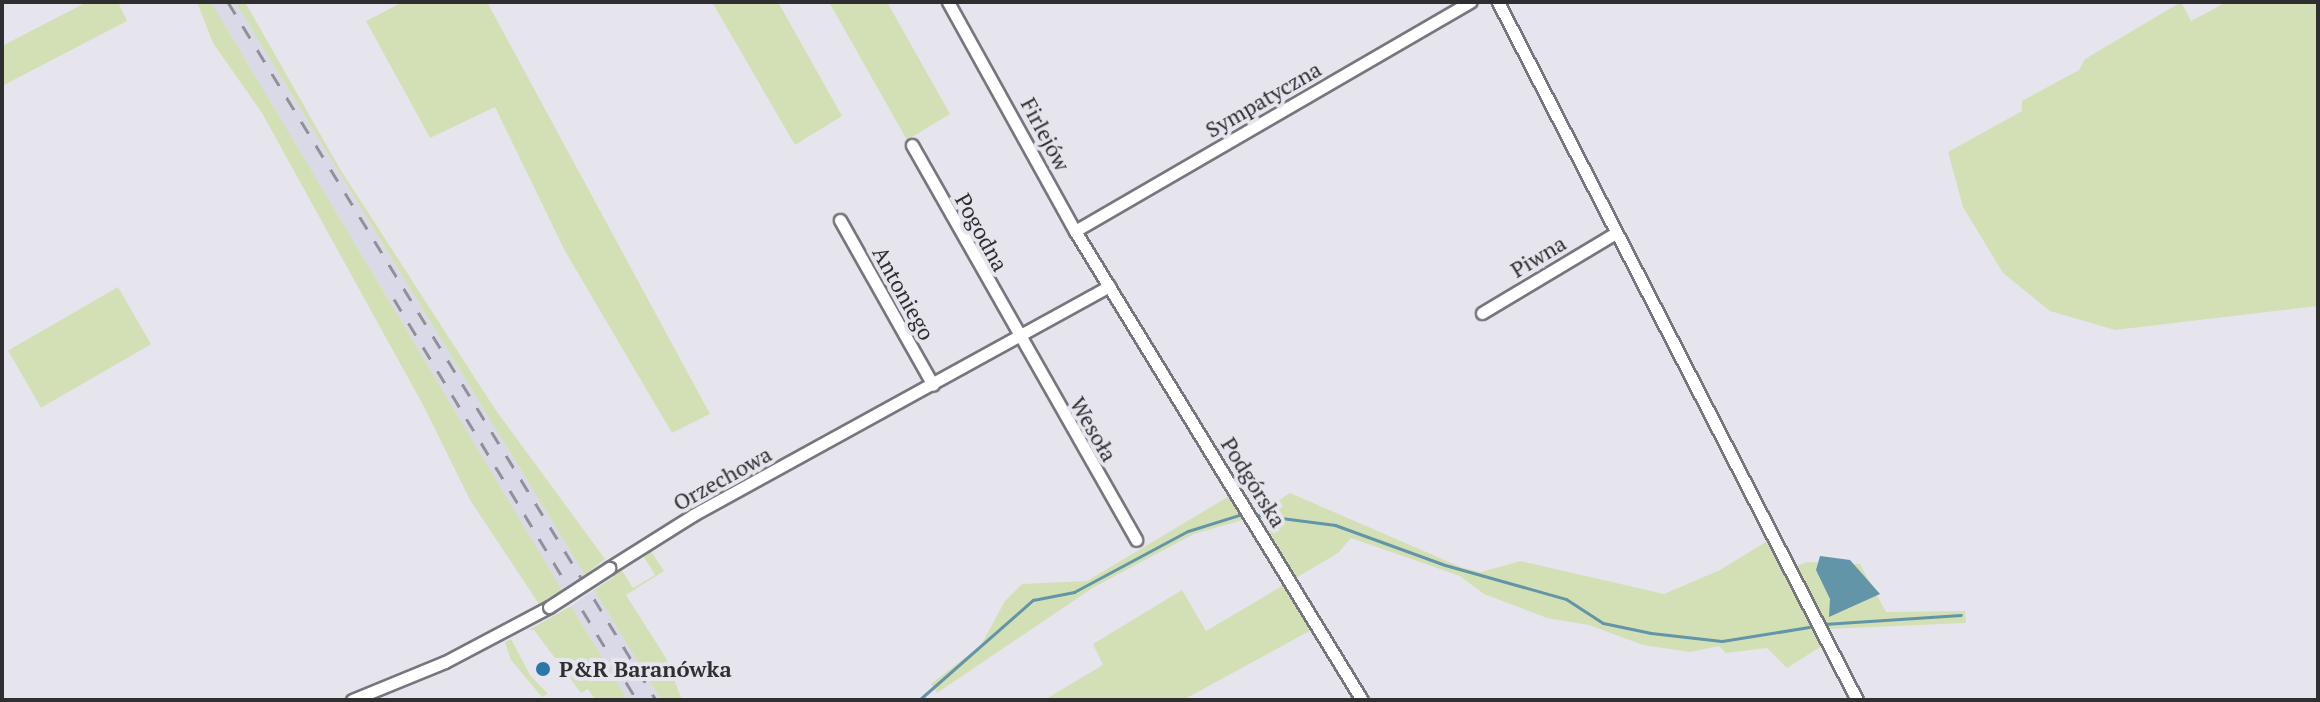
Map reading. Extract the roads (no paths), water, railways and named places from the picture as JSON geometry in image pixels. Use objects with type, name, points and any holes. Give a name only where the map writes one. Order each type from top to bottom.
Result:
[{"type":"street","name":"Firlejów","points":[[948,2],[1075,231],[1109,286]]},
{"type":"street","name":"Sympatyczna","points":[[1075,231],[1470,2]]},
{"type":"street","points":[[1498,2],[1614,234],[1857,700]]},
{"type":"street","name":"Pogodna","points":[[912,145],[1017,337]]},
{"type":"street","name":"Antoniego","points":[[840,220],[933,385]]},
{"type":"street","name":"Piwna","points":[[1482,313],[1614,234]]},
{"type":"street","name":"Orzechowa","points":[[352,700],[445,662],[549,607],[693,515],[1109,286]]},
{"type":"street","name":"Podgórska","points":[[1109,286],[1362,700]]},
{"type":"street","name":"Wesoła","points":[[1017,337],[1136,540]]},
{"type":"water","points":[[1820,556],[1850,560],[1880,594],[1829,617],[1830,599],[1816,570]]},
{"type":"waterway","points":[[919,700],[1033,600],[1074,592],[1188,531],[1239,515]]},
{"type":"waterway","points":[[1258,515],[1335,525],[1445,565],[1566,599],[1603,623],[1651,633],[1722,641],[1809,627]]},
{"type":"waterway","points":[[1824,624],[1961,615]]},
{"type":"railway","points":[[228,2],[656,700]]},
{"type":"railway","points":[[394,299],[637,700]]},
{"type":"place","name":"P&R Baranówka","points":[[543,669]]}]
